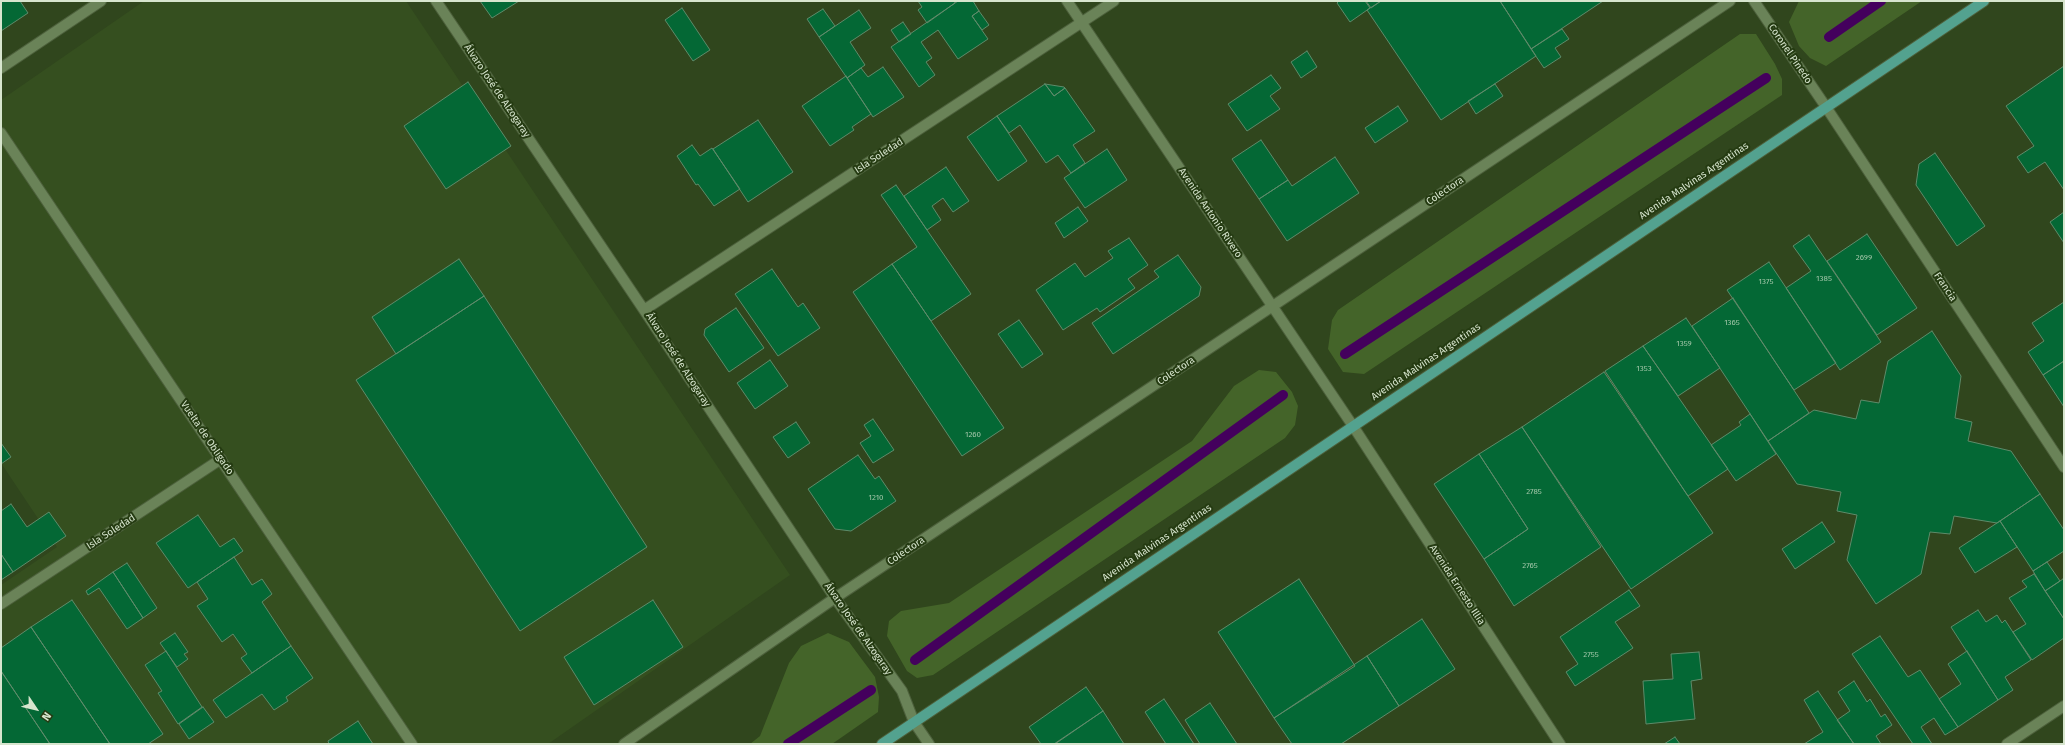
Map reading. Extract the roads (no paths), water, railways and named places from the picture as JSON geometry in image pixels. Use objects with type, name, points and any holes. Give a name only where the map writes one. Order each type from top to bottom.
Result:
[{"type":"main road","name":"Avenida Malvinas Argentinas","points":[[882,744],[1984,1]]},
{"type":"street","points":[[1,68],[101,1]]},
{"type":"street","name":"Álvaro José de Alzogaray","points":[[436,1],[644,310],[835,598],[902,690],[914,722],[929,744]]},
{"type":"street","name":"Avenida Antonio Rivero","points":[[1067,1],[1353,426]]},
{"type":"street","name":"Isla Soledad","points":[[644,310],[1114,1]]},
{"type":"street","name":"Colectora","points":[[624,744],[835,598],[1730,1]]},
{"type":"street","name":"Coronel Pinedo","points":[[1754,1],[1826,107]]},
{"type":"street","name":"Francia","points":[[1826,107],[2064,467]]},
{"type":"street","name":"Vuelta de Obligado","points":[[1,133],[412,744]]},
{"type":"street","name":"Avenida Ernesto Illia","points":[[1353,426],[1560,744]]},
{"type":"street","name":"Isla Soledad","points":[[1,604],[221,459]]},
{"type":"street","points":[[2007,744],[2064,706]]},
{"type":"waterway","points":[[1829,37],[1881,1]]},
{"type":"waterway","points":[[1345,354],[1766,78]]},
{"type":"waterway","points":[[915,660],[1283,395]]},
{"type":"waterway","points":[[788,744],[871,690]]}]
